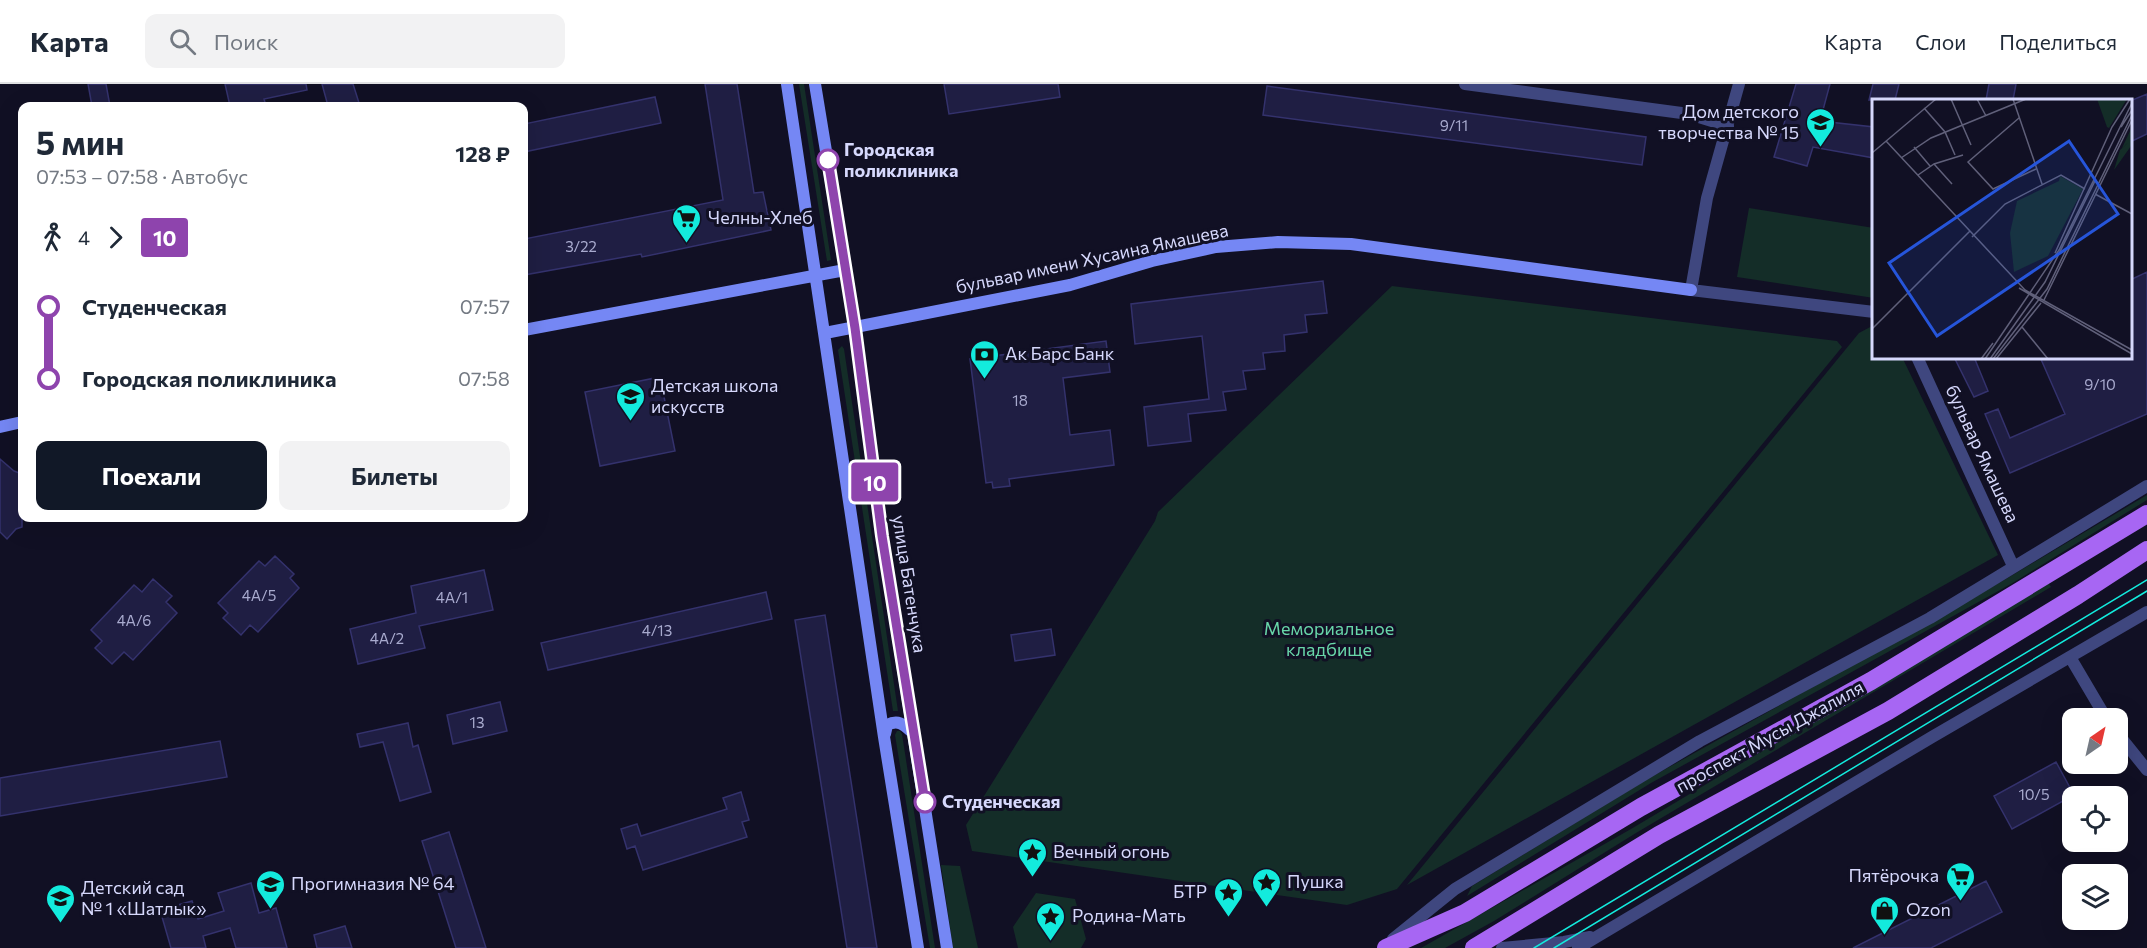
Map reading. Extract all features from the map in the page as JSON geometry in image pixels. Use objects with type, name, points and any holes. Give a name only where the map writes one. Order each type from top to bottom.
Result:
[{"type":"main road","points":[[787,84],[884,736],[918,948]]},
{"type":"main road","name":"улица Батенчука","points":[[815,84],[855,328],[882,536],[947,948]]},
{"type":"main road","name":"бульвар имени Хусаина Ямашева","points":[[825,333],[1070,285],[1152,261],[1216,248],[1278,242],[1351,244],[1691,290]]},
{"type":"main road","points":[[528,329],[845,270]]},
{"type":"main road","points":[[0,427],[18,424]]},
{"type":"main road","name":"проспект Мусы Джалиля","points":[[1384,948],[1465,913],[1641,807],[1871,681],[2147,514]]},
{"type":"main road","name":"проспект Мусы Джалиля","points":[[1474,948],[1659,835],[1888,711],[2147,550]]},
{"type":"main road","points":[[884,736],[887,725],[893,721],[902,723],[913,733]]},
{"type":"street","points":[[1465,84],[1689,114],[1728,126]]},
{"type":"street","points":[[1739,84],[1707,198],[1691,290],[1872,312]]},
{"type":"street","name":"бульвар Ямашева","points":[[1917,358],[2013,567]]},
{"type":"street","points":[[1384,948],[1455,889],[1485,870],[1700,741],[1930,618],[2147,486]]},
{"type":"street","points":[[1578,948],[2147,612]]},
{"type":"street","points":[[2070,657],[2100,708]]},
{"type":"street","points":[[2128,746],[2147,770]]},
{"type":"street","points":[[1502,948],[1564,942],[1599,935]]},
{"type":"green space","points":[[799,84],[804,84],[831,260],[827,261]]},
{"type":"green space","points":[[1749,208],[1872,228],[1872,298],[1737,277]]},
{"type":"green space","name":"Мемориальное кладбище","points":[[1392,286],[1837,341],[1842,347],[1397,889],[1347,905],[972,851],[966,825],[1155,521],[1158,512]]},
{"type":"green space","points":[[1872,326],[1872,358],[1902,358],[1998,555],[1407,885],[1859,333]]},
{"type":"green space","points":[[842,346],[898,711],[893,711],[838,350]]},
{"type":"green space","points":[[2147,495],[2147,500],[2011,584],[1651,783],[1467,896],[1472,886],[1646,780],[2006,579]]},
{"type":"green space","points":[[2047,581],[2051,587],[1636,833],[1494,921],[1445,948],[1421,948],[1631,829]]},
{"type":"green space","points":[[897,731],[902,734],[935,948],[930,948],[895,735]]},
{"type":"green space","points":[[941,865],[960,866],[978,948],[953,948]]},
{"type":"green space","points":[[1036,893],[1075,899],[1086,939],[1081,948],[1018,948],[1013,927]]},
{"type":"building","points":[[88,84],[106,84],[109,102],[91,102]]},
{"type":"building","points":[[225,84],[306,84],[307,90],[264,99],[265,102],[229,102]]},
{"type":"building","points":[[322,84],[353,84],[359,102],[327,102]]},
{"type":"building","points":[[705,84],[737,84],[754,193],[763,192],[771,230],[642,257],[641,254],[528,274],[528,238],[723,200]]},
{"type":"building","points":[[944,84],[1058,84],[1060,97],[949,114]]},
{"type":"building","points":[[1796,84],[1830,84],[1820,121],[1872,127],[1872,158],[1813,147],[1807,166],[1774,157]]},
{"type":"building","points":[[1873,84],[1899,84],[1895,99],[1869,100]]},
{"type":"building","points":[[1989,84],[2016,84],[2013,99],[1986,99]]},
{"type":"building","points":[[1267,86],[1646,137],[1642,165],[1263,115]]},
{"type":"building","points":[[2147,94],[2147,134],[2132,141],[2132,100]]},
{"type":"building","points":[[655,97],[661,123],[528,151],[528,123]]},
{"type":"building","points":[[2147,272],[2147,414],[2010,473],[1985,414],[1998,409],[2010,438],[2065,414],[2040,358],[2132,358],[2132,279]]},
{"type":"building","points":[[1323,281],[1327,313],[1305,315],[1307,332],[1284,335],[1285,351],[1263,353],[1265,369],[1243,371],[1246,389],[1223,392],[1226,410],[1188,414],[1191,441],[1148,446],[1144,407],[1209,399],[1202,336],[1135,344],[1131,304]]},
{"type":"building","points":[[1106,341],[1110,372],[1063,378],[1070,435],[1110,430],[1114,465],[1009,479],[1010,486],[993,488],[992,482],[986,483],[970,359]]},
{"type":"building","points":[[1954,358],[1974,358],[1988,391],[1974,397]]},
{"type":"building","name":"Детская школа искусств","points":[[660,377],[675,451],[600,466],[585,392]]},
{"type":"building","points":[[0,459],[18,472],[18,522],[22,522],[22,527],[16,529],[7,539],[0,532]]},
{"type":"building","points":[[275,556],[294,574],[290,578],[299,588],[258,632],[250,625],[241,635],[223,618],[228,613],[218,603],[259,561],[265,566]]},
{"type":"building","points":[[484,570],[493,610],[419,626],[425,648],[358,664],[350,629],[416,613],[411,586]]},
{"type":"building","points":[[153,579],[172,596],[166,602],[177,613],[133,660],[124,652],[112,664],[95,648],[102,641],[91,630],[134,585],[142,592]]},
{"type":"building","points":[[766,592],[772,619],[548,670],[541,643]]},
{"type":"building","points":[[825,615],[877,948],[847,948],[795,620]]},
{"type":"building","points":[[1051,629],[1055,655],[1015,661],[1011,635]]},
{"type":"building","points":[[500,702],[507,731],[453,744],[447,715]]},
{"type":"building","points":[[408,723],[413,747],[418,745],[431,792],[400,801],[383,742],[360,747],[357,734]]},
{"type":"building","points":[[220,741],[227,777],[0,816],[0,778]]},
{"type":"building","points":[[2056,762],[2069,786],[2062,786],[2062,802],[2012,829],[1994,796]]},
{"type":"building","points":[[741,792],[749,820],[742,822],[747,837],[643,870],[635,846],[627,849],[621,829],[637,824],[641,836],[727,809],[723,798]]},
{"type":"building","points":[[449,832],[486,948],[456,948],[422,841]]},
{"type":"building","points":[[1986,881],[2002,912],[1931,948],[1853,948]]},
{"type":"building","points":[[251,883],[259,913],[276,908],[287,948],[236,948],[230,928],[203,936],[206,948],[171,948],[160,910],[192,901],[198,919],[224,911],[218,893]]},
{"type":"building","points":[[345,926],[352,948],[317,948],[314,935]]},
{"type":"tram line","points":[[1534,948],[2147,580]]},
{"type":"tram line","points":[[1554,948],[2147,591]]},
{"type":"bus line","name":"10","points":[[828,160],[855,328],[882,536],[925,802]]},
{"type":"place","name":"Дом детского творчества № 15","points":[[1820,148]]},
{"type":"place","name":"Городская поликлиника","points":[[828,160]]},
{"type":"place","name":"Челны-Хлеб","points":[[687,244]]},
{"type":"place","name":"Ак Барс Банк","points":[[984,380]]},
{"type":"place","name":"Детская школа искусств","points":[[630,422]]},
{"type":"place","name":"Студенческая","points":[[925,802]]},
{"type":"place","name":"Вечный огонь","points":[[1032,878]]},
{"type":"place","name":"Пятёрочка","points":[[1960,902]]},
{"type":"place","name":"Пушка","points":[[1266,908]]},
{"type":"place","name":"Прогимназия № 64","points":[[270,910]]},
{"type":"place","name":"БТР","points":[[1228,918]]},
{"type":"place","name":"Детский сад № 1 «Шатлык»","points":[[60,924]]},
{"type":"place","name":"Ozon","points":[[1885,936]]},
{"type":"place","name":"Родина-Мать","points":[[1051,942]]}]
